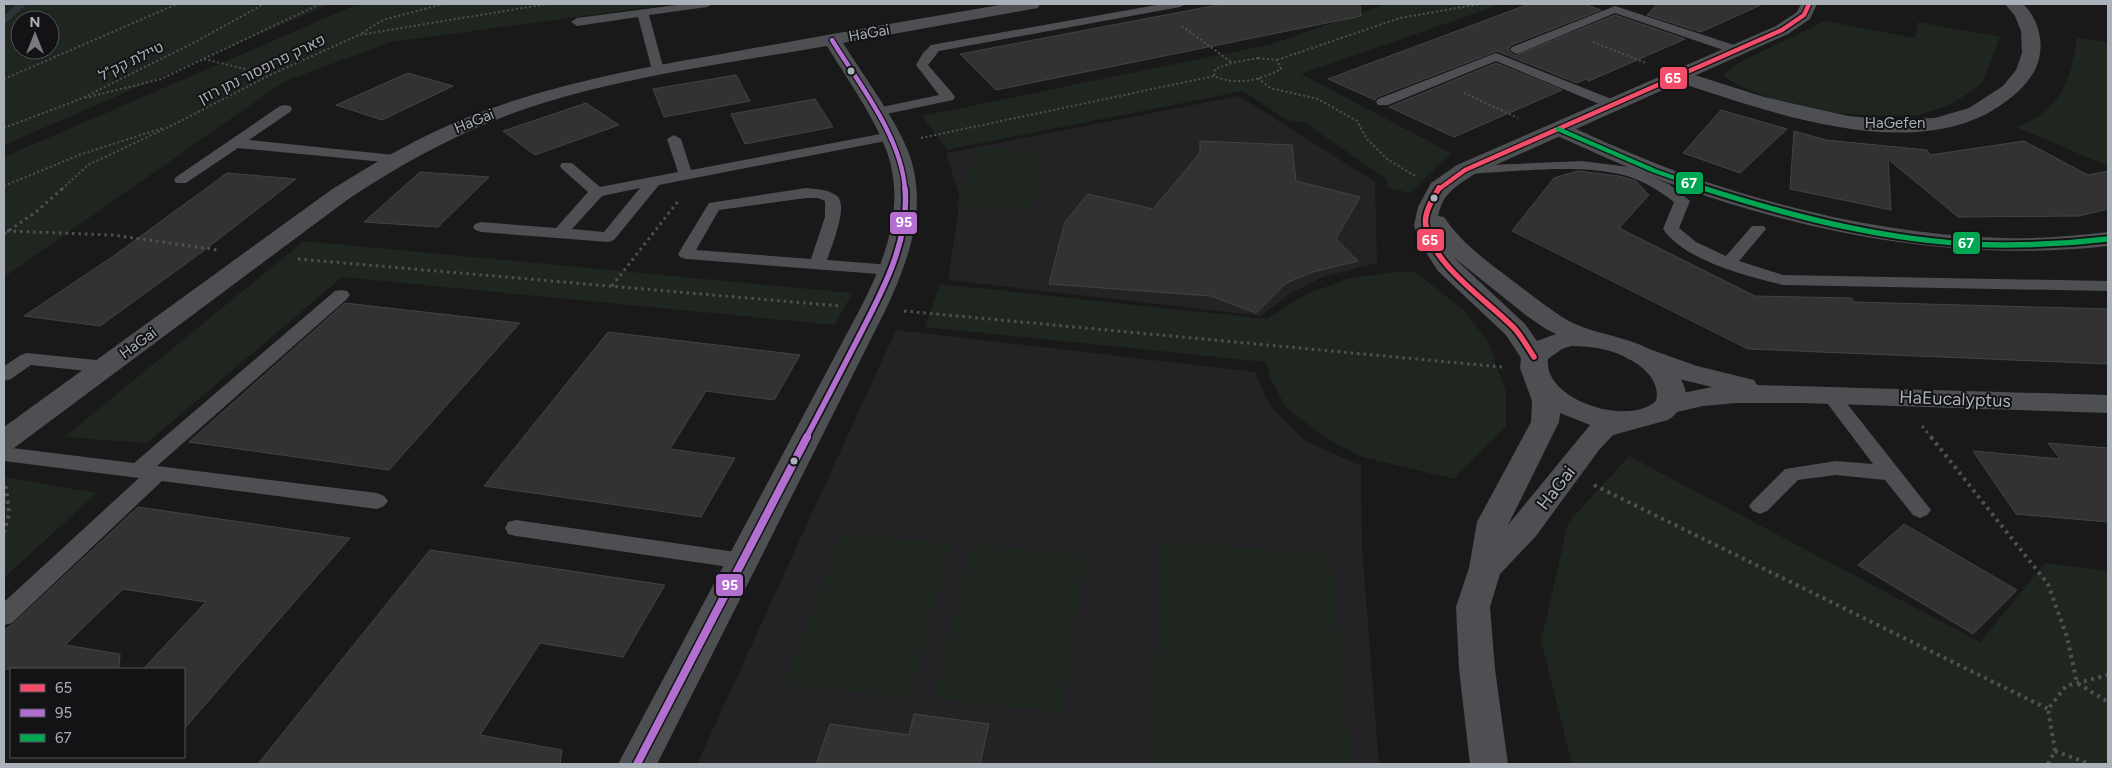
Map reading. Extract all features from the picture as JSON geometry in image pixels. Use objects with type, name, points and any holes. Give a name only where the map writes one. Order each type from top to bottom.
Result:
[{"type":"street","name":"HaGai","points":[[4,441],[339,195],[394,159],[449,131],[506,108],[573,88],[658,70],[1032,4]]},
{"type":"street","name":"HaGai","points":[[1489,764],[1477,669],[1474,607],[1485,568],[1493,522],[1545,422],[1546,401],[1536,371],[1516,330],[1447,266],[1431,242],[1425,225],[1428,211],[1439,188],[1465,170],[1782,30],[1804,15],[1809,4]]},
{"type":"street","name":"HaGefen","points":[[1679,76],[1738,96],[1840,121],[1883,126],[1923,126],[1954,119],[1987,107],[2011,89],[2030,63],[2032,38],[2025,16],[2013,4]]},
{"type":"street","points":[[637,764],[874,309],[891,270],[903,232],[906,213],[904,176],[887,130],[832,40]]},
{"type":"street","points":[[1554,131],[1686,182],[1768,208],[1871,231],[1955,242],[2031,246],[2108,239]]},
{"type":"street","points":[[1428,211],[1447,239],[1473,262],[1555,324],[1589,338],[1612,343],[1650,360],[1662,372],[1669,383],[1672,394],[1668,405]]},
{"type":"street","points":[[1589,338],[1570,338],[1554,341],[1542,348],[1536,371],[1553,397],[1569,407],[1590,415],[1612,420],[1632,420]]},
{"type":"street","name":"HaEucalyptus","points":[[1634,352],[1689,373],[1749,387],[1802,394]]},
{"type":"street","name":"HaEucalyptus","points":[[1632,420],[1648,418],[1660,413],[1668,405],[1720,395],[1802,394],[2108,404]]},
{"type":"street","name":"HaGai","points":[[1485,568],[1525,528],[1589,443],[1603,428],[1632,420]]},
{"type":"lane","points":[[576,22],[707,4]]},
{"type":"lane","points":[[560,233],[598,192],[686,176],[887,130],[948,97],[922,65],[926,56],[935,48],[1180,4]]},
{"type":"lane","points":[[1516,50],[1615,9],[1736,50]]},
{"type":"lane","points":[[643,13],[658,70]]},
{"type":"lane","points":[[1382,102],[1496,56],[1614,105]]},
{"type":"lane","points":[[181,180],[285,109]]},
{"type":"lane","points":[[674,139],[686,176]]},
{"type":"lane","points":[[235,143],[394,159]]},
{"type":"lane","points":[[1465,170],[1582,165],[1624,170],[1664,187],[1682,201],[1671,229],[1676,237],[1691,246],[1758,274],[1783,280],[2108,286]]},
{"type":"lane","points":[[567,166],[598,192]]},
{"type":"lane","points":[[480,227],[608,237],[654,182]]},
{"type":"lane","points":[[817,264],[833,217],[832,199],[821,194],[806,193],[714,206],[686,254],[891,270]]},
{"type":"lane","points":[[1730,262],[1758,229]]},
{"type":"lane","points":[[4,616],[148,472],[341,295]]},
{"type":"lane","points":[[4,375],[27,359],[106,366]]},
{"type":"lane","points":[[1830,395],[1920,510]]},
{"type":"lane","points":[[4,454],[377,501]]},
{"type":"lane","points":[[1760,506],[1792,474],[1836,468],[1891,473]]},
{"type":"lane","points":[[516,528],[743,561]]},
{"type":"path","points":[[4,79],[177,4]]},
{"type":"path","name":"טיילת קק\"ל","points":[[4,128],[78,100],[195,42],[264,4]]},
{"type":"path","name":"פארק פרופסור נתן רוזן","points":[[78,100],[161,80],[320,4]]},
{"type":"path","name":"פארק פרופסור נתן רוזן","points":[[5,232],[36,212],[88,165],[175,124],[270,75],[359,35],[383,20],[443,4]]},
{"type":"path","name":"פארק פרופסור נתן רוזן","points":[[359,35],[547,4]]},
{"type":"path","points":[[1214,76],[1215,69],[1232,63],[1258,58],[1276,60],[1400,18],[1480,4]]},
{"type":"path","points":[[1159,8],[1232,63]]},
{"type":"path","points":[[1563,30],[1679,76]]},
{"type":"path","points":[[204,59],[270,75]]},
{"type":"path","points":[[887,130],[1214,76],[1221,80],[1244,81],[1271,75],[1281,69],[1276,60]]},
{"type":"path","points":[[1258,78],[1270,88],[1318,99],[1357,121],[1367,139],[1387,159],[1407,173],[1439,188]]},
{"type":"path","points":[[1436,80],[1554,131]]},
{"type":"path","name":"פארק פרופסור נתן רוזן","points":[[4,186],[79,155],[175,124]]},
{"type":"path","points":[[5,232],[113,235],[257,255],[874,309],[1536,371]]},
{"type":"path","points":[[1899,397],[2048,584],[2066,636],[2077,683],[2108,702]]},
{"type":"path","points":[[1568,473],[2048,709]]},
{"type":"path","points":[[4,487],[6,488],[9,514],[4,532]]},
{"type":"path","points":[[2048,764],[2055,751],[2048,709],[2066,686],[2108,675]]},
{"type":"path","points":[[2055,751],[2090,764]]},
{"type":"shaded area","points":[[4,4],[330,4],[4,145]]},
{"type":"shaded area","points":[[358,4],[672,4],[391,42],[285,81],[4,277],[4,157]]},
{"type":"shaded area","points":[[1386,4],[1502,4],[1301,74],[1451,153],[1410,193],[1386,187],[1387,180],[1306,123],[1287,120],[1243,91],[947,150],[922,116],[1272,44]]},
{"type":"shaded area","points":[[1825,21],[1915,38],[1918,22],[2000,37],[1982,84],[1950,105],[1918,115],[1877,116],[1834,113],[1774,100],[1738,85],[1723,75],[1738,63]]},
{"type":"shaded area","points":[[2077,38],[2108,42],[2108,166],[2016,127],[2038,116],[2050,107],[2057,98],[2070,71]]},
{"type":"shaded area","points":[[1239,96],[1375,182],[1377,263],[1323,277],[1291,293],[1261,316],[948,280],[960,199],[946,153]]},
{"type":"shaded area","points":[[975,148],[1044,151],[1032,210],[957,206]]},
{"type":"shaded area","points":[[304,241],[852,293],[835,325],[342,277],[147,443],[64,437]]},
{"type":"shaded area","points":[[1394,272],[1415,272],[1464,310],[1489,343],[1506,393],[1506,426],[1454,479],[1362,457],[1324,437],[1285,406],[1270,377],[1266,362],[925,327],[940,284],[1267,319],[1305,295],[1347,279]]},
{"type":"shaded area","points":[[896,330],[1255,372],[1270,406],[1304,440],[1361,466],[1362,548],[1379,764],[697,764]]},
{"type":"shaded area","points":[[1629,456],[1980,642],[2045,563],[2108,571],[2108,764],[1572,764],[1541,641],[1568,523]]},
{"type":"shaded area","points":[[4,477],[97,493],[4,578]]},
{"type":"shaded area","points":[[841,533],[951,544],[910,698],[785,683]]},
{"type":"shaded area","points":[[1162,541],[1331,555],[1352,764],[1151,764]]},
{"type":"shaded area","points":[[972,544],[1086,555],[1062,712],[933,698]]},
{"type":"building","points":[[1223,4],[1360,4],[1361,16],[996,90],[960,54]]},
{"type":"building","points":[[1529,4],[1584,4],[1601,10],[1511,45],[1508,50],[1515,56],[1615,15],[1685,39],[1589,81],[1586,79],[1577,83],[1497,51],[1377,97],[1375,100],[1328,79]]},
{"type":"building","points":[[1657,4],[1763,4],[1701,32],[1647,15]]},
{"type":"building","points":[[1496,63],[1562,90],[1454,137],[1389,107]]},
{"type":"building","points":[[408,73],[453,86],[382,120],[336,105]]},
{"type":"building","points":[[736,75],[750,101],[664,117],[653,89]]},
{"type":"building","points":[[815,99],[833,127],[745,144],[731,114]]},
{"type":"building","points":[[586,103],[619,125],[535,155],[503,131]]},
{"type":"building","points":[[1721,110],[1787,129],[1740,173],[1683,153]]},
{"type":"building","points":[[1794,131],[1826,140],[1927,150],[1930,155],[2024,141],[2088,175],[2108,171],[2108,209],[2079,216],[1958,217],[1888,159],[1891,210],[1790,189]]},
{"type":"building","points":[[1200,141],[1292,145],[1296,181],[1360,197],[1336,239],[1358,261],[1313,272],[1286,283],[1256,313],[1211,296],[1049,284],[1065,222],[1088,194],[1153,209],[1200,153]]},
{"type":"building","points":[[1578,171],[1619,176],[1636,181],[1649,195],[1619,228],[1755,296],[1851,298],[1854,302],[2108,309],[2108,364],[1748,349],[1512,231],[1554,178]]},
{"type":"building","points":[[420,172],[489,177],[438,227],[364,222]]},
{"type":"building","points":[[227,173],[296,179],[206,249],[100,326],[24,316],[115,255]]},
{"type":"building","points":[[345,303],[520,323],[389,470],[189,442]]},
{"type":"building","points":[[608,332],[800,355],[774,400],[706,391],[670,449],[735,458],[701,517],[484,486]]},
{"type":"building","points":[[2048,443],[2108,448],[2108,522],[2016,514],[1973,451],[2060,459]]},
{"type":"building","points":[[138,507],[350,538],[185,728],[185,668],[144,668],[206,602],[123,589],[65,645],[120,654],[119,668],[4,669],[4,630],[13,624]]},
{"type":"building","points":[[1904,524],[2017,590],[1973,634],[1858,565]]},
{"type":"building","points":[[430,550],[665,585],[623,657],[540,643],[480,735],[562,750],[560,764],[258,764]]},
{"type":"building","points":[[914,714],[989,724],[980,764],[816,764],[830,724],[909,735]]},
{"type":"waterway","points":[[4,20],[22,4]]},
{"type":"transit line","name":"65","points":[[1534,357],[1516,330],[1447,266],[1431,242],[1425,225],[1429,207],[1439,188],[1465,170],[1782,30],[1804,15],[1809,4]]},
{"type":"transit line","name":"95","points":[[637,764],[873,309],[890,273],[902,236],[906,198],[898,152],[884,124],[832,40]]},
{"type":"transit line","name":"67","points":[[1558,129],[1688,183],[1737,199],[1842,226],[1950,242],[2003,245],[2056,244],[2108,239]]}]
